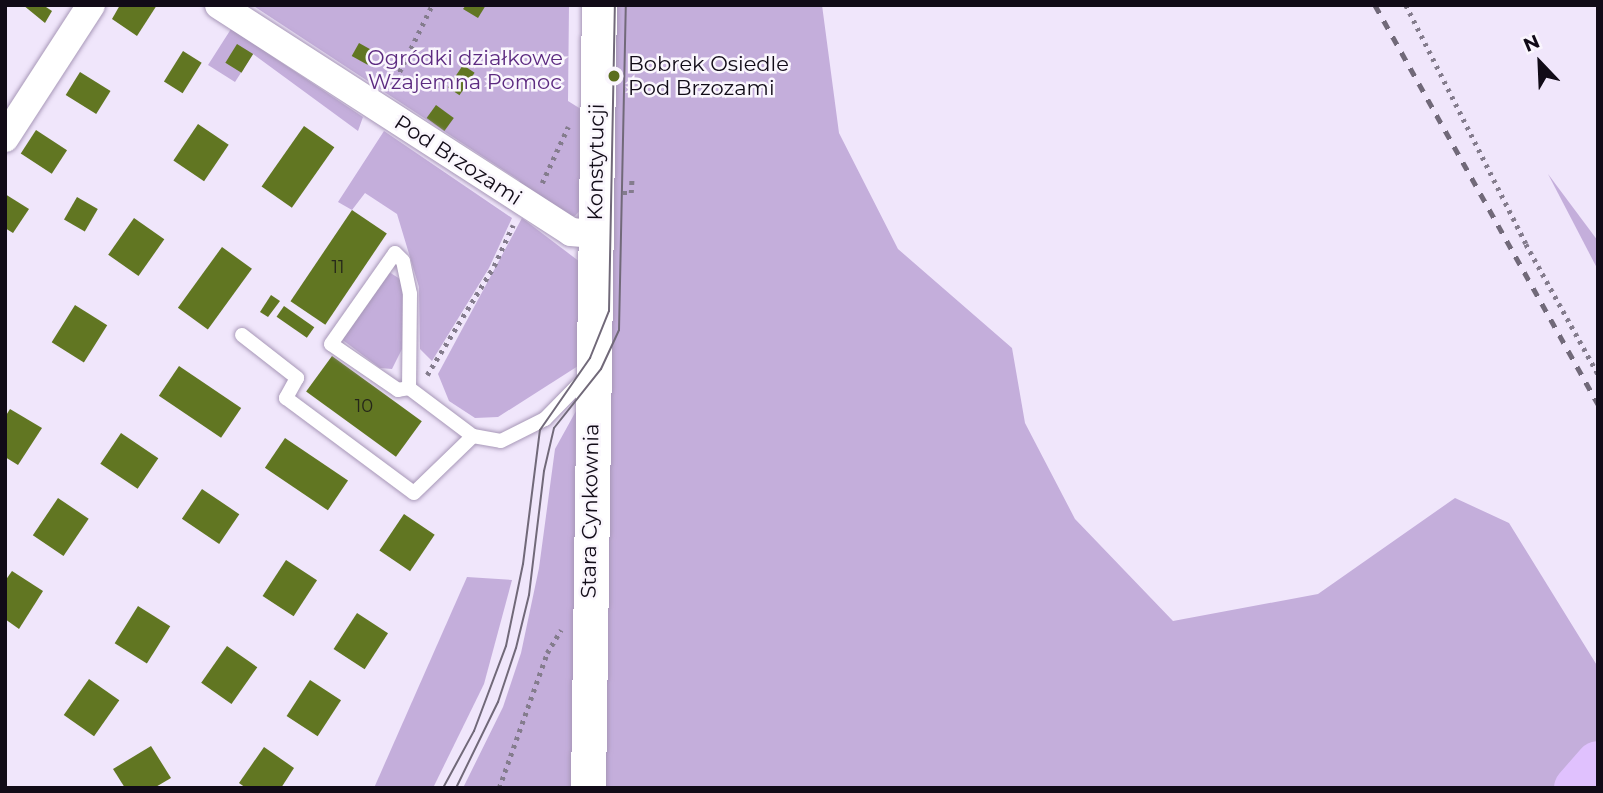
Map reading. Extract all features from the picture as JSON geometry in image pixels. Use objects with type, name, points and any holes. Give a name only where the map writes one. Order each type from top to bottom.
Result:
[{"type":"street","points":[[5,138],[91,5]]},
{"type":"street","name":"Pod Brzozami","points":[[219,5],[570,232],[596,234]]},
{"type":"street","name":"Konstytucji","points":[[596,234],[599,5]]},
{"type":"street","name":"Stara Cynkownia","points":[[588,788],[596,234]]},
{"type":"lane","points":[[412,390],[410,294],[403,261],[396,253],[331,344],[398,390],[412,390],[473,436],[500,441],[545,419],[592,369]]},
{"type":"lane","points":[[242,335],[297,378],[286,398],[414,493],[473,436]]},
{"type":"path","points":[[379,109],[432,5]]},
{"type":"path","points":[[1406,5],[1525,244],[1598,374]]},
{"type":"path","points":[[412,390],[436,364],[494,266],[524,202]]},
{"type":"path","points":[[499,788],[547,653],[563,627]]},
{"type":"green space","name":"Ogródki działkowe Wzajemna Pomoc","points":[[252,5],[569,5],[568,101],[584,111],[581,209],[575,216],[557,218],[515,188],[520,181]]},
{"type":"green space","points":[[614,5],[822,5],[839,133],[898,249],[1012,348],[1025,423],[1075,519],[1173,621],[1318,594],[1455,498],[1509,523],[1598,667],[1598,788],[602,788]]},
{"type":"green space","points":[[231,29],[363,117],[358,131],[253,54],[235,82],[208,65]]},
{"type":"green space","points":[[384,131],[512,218],[489,268],[432,361],[420,349],[419,287],[397,214],[365,193],[352,210],[338,202]]},
{"type":"green space","points":[[1548,174],[1598,241],[1598,270]]},
{"type":"green space","points":[[522,218],[580,262],[578,366],[498,417],[475,418],[449,401],[438,374]]},
{"type":"green space","points":[[389,272],[400,279],[402,291],[402,349],[392,369],[380,368],[340,338]]},
{"type":"green space","points":[[576,411],[573,788],[463,788],[503,707],[521,653],[539,568],[555,449]]},
{"type":"green space","points":[[467,577],[512,580],[484,684],[433,788],[374,788]]},
{"type":"building","points":[[23,5],[43,5],[52,11],[45,23]]},
{"type":"building","points":[[120,5],[157,5],[137,36],[112,19]]},
{"type":"building","points":[[466,5],[486,5],[478,18],[463,9]]},
{"type":"building","points":[[359,43],[375,52],[367,65],[352,56]]},
{"type":"building","points":[[237,44],[253,54],[241,73],[225,63]]},
{"type":"building","points":[[183,51],[202,63],[183,93],[164,82]]},
{"type":"building","points":[[463,65],[475,73],[460,95],[448,87]]},
{"type":"building","points":[[80,72],[111,91],[96,114],[66,95]]},
{"type":"building","points":[[436,105],[454,118],[444,131],[427,118]]},
{"type":"building","points":[[198,124],[229,145],[204,181],[173,160]]},
{"type":"building","points":[[304,126],[334,147],[292,208],[262,187]]},
{"type":"building","points":[[36,130],[67,150],[52,174],[21,153]]},
{"type":"building","points":[[5,194],[29,209],[13,233],[5,228]]},
{"type":"building","points":[[77,197],[98,209],[85,232],[64,220]]},
{"type":"building","points":[[352,210],[387,233],[325,325],[290,301]]},
{"type":"building","points":[[134,218],[164,239],[138,276],[108,255]]},
{"type":"building","points":[[222,247],[252,269],[208,329],[178,308]]},
{"type":"building","points":[[271,295],[280,301],[268,317],[260,312]]},
{"type":"building","points":[[75,305],[107,325],[84,362],[52,342]]},
{"type":"building","points":[[284,306],[314,327],[307,338],[277,317]]},
{"type":"building","points":[[332,356],[422,421],[396,457],[306,392]]},
{"type":"building","points":[[179,366],[241,408],[221,438],[159,396]]},
{"type":"building","points":[[10,409],[42,428],[18,465],[5,457],[5,417]]},
{"type":"building","points":[[121,433],[158,458],[138,489],[100,464]]},
{"type":"building","points":[[285,438],[348,480],[328,510],[265,468]]},
{"type":"building","points":[[202,489],[239,514],[219,544],[182,519]]},
{"type":"building","points":[[58,498],[89,519],[64,556],[33,535]]},
{"type":"building","points":[[404,514],[435,535],[410,571],[379,550]]},
{"type":"building","points":[[286,560],[317,580],[294,616],[263,596]]},
{"type":"building","points":[[12,571],[43,591],[19,629],[5,619],[5,581]]},
{"type":"building","points":[[138,606],[170,626],[147,663],[115,643]]},
{"type":"building","points":[[357,613],[388,633],[365,669],[334,649]]},
{"type":"building","points":[[227,646],[257,667],[231,704],[201,683]]},
{"type":"building","points":[[89,679],[119,700],[94,736],[64,715]]},
{"type":"building","points":[[310,680],[341,700],[318,736],[287,716]]},
{"type":"building","points":[[151,746],[171,778],[154,788],[125,788],[113,769]]},
{"type":"building","points":[[264,747],[294,768],[281,788],[246,788],[239,783]]},
{"type":"waterway","points":[[1576,788],[1598,763]]},
{"type":"tram line","points":[[443,788],[474,731],[506,646],[523,564],[540,430],[590,358],[609,311],[615,5]]},
{"type":"tram line","points":[[456,788],[498,702],[516,648],[529,595],[544,471],[554,428],[601,369],[619,330],[626,5]]},
{"type":"railway","points":[[1375,5],[1598,404]]},
{"type":"place","name":"Bobrek Osiedle Pod Brzozami","points":[[614,76]]}]
